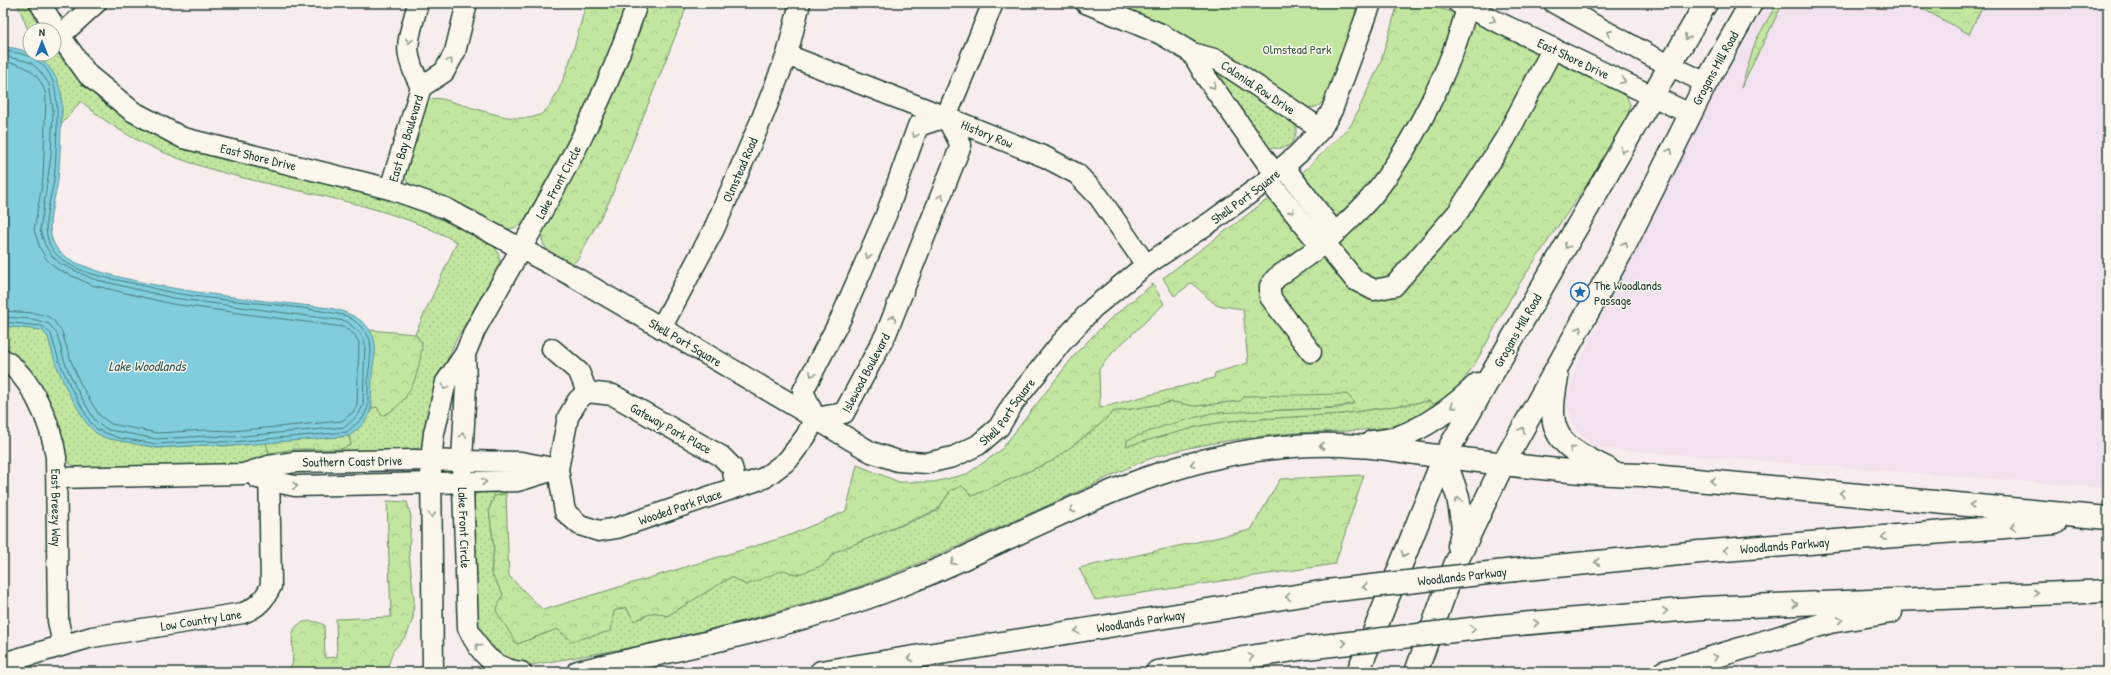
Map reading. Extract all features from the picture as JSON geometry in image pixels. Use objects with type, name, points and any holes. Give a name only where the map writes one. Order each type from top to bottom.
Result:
[{"type":"main road","name":"Grogans Mill Road","points":[[1358,672],[1444,457],[1500,358],[1654,96],[1706,3]]},
{"type":"main road","name":"Grogans Mill Road","points":[[1416,672],[1455,565],[1503,464],[1622,251],[1706,83],[1752,3]]},
{"type":"main road","points":[[1355,446],[1399,437],[1431,420],[1459,402],[1500,358]]},
{"type":"main road","points":[[1560,364],[1553,396],[1552,412],[1556,429],[1562,442],[1577,454],[1618,474]]},
{"type":"main road","points":[[578,672],[778,626],[851,603],[914,580],[1114,491],[1156,474],[1250,452],[1299,446],[1355,446],[1503,464],[1618,474],[1642,474],[2108,518]]},
{"type":"main road","points":[[1444,457],[1458,497],[1463,527],[1455,565]]},
{"type":"main road","name":"Woodlands Parkway","points":[[821,672],[1327,591],[1515,570],[1700,552],[2108,518]]},
{"type":"main road","points":[[1157,672],[1306,648],[1497,626],[1703,608],[1997,594],[2108,591]]},
{"type":"main road","points":[[1664,672],[1830,622],[1997,594]]},
{"type":"street","name":"East Shore Drive","points":[[40,3],[52,22]]},
{"type":"street","points":[[62,34],[96,3]]},
{"type":"street","name":"East Bay Boulevard","points":[[418,3],[407,45],[410,66],[421,87]]},
{"type":"street","name":"East Bay Boulevard","points":[[390,189],[421,87],[444,72],[455,52],[467,3]]},
{"type":"street","name":"Lake Front Circle","points":[[433,672],[432,460],[434,433],[446,382],[465,354],[475,330],[588,128],[610,79],[637,3]]},
{"type":"street","name":"Olmstead Road","points":[[661,328],[714,229],[787,55],[800,3]]},
{"type":"street","points":[[814,418],[803,391],[841,318],[886,216],[918,126],[946,117],[994,3]]},
{"type":"street","name":"Colonial Row Drive","points":[[1086,3],[1161,34],[1192,53],[1218,60],[1321,129]]},
{"type":"street","name":"Shell Port Square","points":[[520,249],[576,278],[871,452],[898,461],[927,463],[953,457],[978,445],[998,427],[1014,402],[1093,308],[1146,265],[1212,221],[1276,174],[1299,153],[1321,129],[1332,110],[1371,3]]},
{"type":"street","points":[[1554,3],[1670,66],[1706,83]]},
{"type":"street","name":"East Shore Drive","points":[[1463,5],[1690,114]]},
{"type":"street","points":[[1311,352],[1270,297],[1270,286],[1276,278],[1327,241],[1372,195],[1410,141],[1435,92],[1463,5]]},
{"type":"street","name":"East Shore Drive","points":[[62,39],[88,75],[132,111],[183,138],[390,189],[445,208],[520,249]]},
{"type":"street","name":"Colonial Row Drive","points":[[1192,53],[1206,77],[1355,280],[1374,290],[1394,286],[1458,212],[1505,139],[1554,48]]},
{"type":"street","name":"History Row","points":[[787,55],[1045,157],[1077,174],[1099,197],[1146,265]]},
{"type":"street","name":"Islewood Boulevard","points":[[814,418],[844,413],[886,334],[961,145],[946,117]]},
{"type":"street","points":[[552,349],[579,372],[587,392],[578,400],[568,417],[558,469]]},
{"type":"street","name":"Lake Front Circle","points":[[465,354],[466,384],[462,461],[468,628],[474,642],[496,665],[521,672]]},
{"type":"street","name":"East Breezy Way","points":[[3,359],[15,367],[25,378],[54,441],[57,478],[58,621],[63,645]]},
{"type":"street","name":"Gateway Park Place","points":[[587,392],[613,395],[722,456],[732,467],[736,487]]},
{"type":"street","name":"Wooded Park Place","points":[[558,469],[565,512],[580,525],[599,531],[617,528],[764,478],[788,460],[806,436],[814,418]]},
{"type":"street","name":"Southern Coast Drive","points":[[57,478],[269,474],[295,462],[432,460],[521,462],[558,469]]},
{"type":"street","name":"Southern Coast Drive","points":[[269,474],[295,486],[518,481],[558,469]]},
{"type":"street","name":"Low Country Lane","points":[[3,663],[92,637],[243,613],[255,608],[266,597],[271,586],[269,474]]},
{"type":"shaded area","points":[[1767,3],[2108,3],[2108,488],[1595,448],[1576,430],[1566,403],[1574,373],[1684,149]]},
{"type":"green space","points":[[17,3],[28,3],[37,22],[25,22]]},
{"type":"green space","points":[[586,3],[627,3],[594,88],[568,142],[524,221],[514,228],[503,228],[408,183],[405,177],[404,166],[424,102],[436,98],[517,118],[533,117],[545,111],[552,102],[564,76],[575,44]]},
{"type":"green space","points":[[647,3],[687,3],[683,17],[609,202],[577,260],[572,264],[568,263],[555,256],[546,248],[542,239],[544,224],[602,116],[626,61]]},
{"type":"green space","name":"Olmstead Park","points":[[1105,3],[1357,3],[1339,74],[1326,99],[1318,106],[1306,108],[1248,72],[1178,32]]},
{"type":"green space","points":[[1398,3],[1426,6],[1455,13],[1485,23],[1545,51],[1626,95],[1630,104],[1626,128],[1518,286],[1474,365],[1452,394],[1438,407],[1429,401],[1341,414],[1229,421],[1200,426],[1127,446],[1127,440],[1164,426],[1212,413],[1339,408],[1355,403],[1347,394],[1245,396],[1240,401],[1195,406],[1172,402],[1113,412],[1096,428],[1052,461],[972,496],[962,486],[951,490],[937,510],[835,552],[824,565],[796,575],[784,570],[746,585],[731,577],[667,616],[654,612],[634,621],[626,607],[614,611],[611,631],[572,641],[557,629],[517,644],[496,611],[503,594],[491,573],[494,547],[489,510],[494,496],[506,494],[509,576],[543,610],[785,537],[846,511],[857,465],[899,482],[934,482],[967,474],[1000,451],[1077,352],[1111,318],[1153,284],[1164,304],[1114,351],[1099,369],[1100,408],[1214,378],[1215,373],[1248,363],[1243,309],[1216,305],[1192,283],[1174,296],[1163,278],[1300,175],[1351,125],[1380,64]]},
{"type":"green space","points":[[1777,3],[1783,3],[1741,88],[1756,40]]},
{"type":"green space","points":[[1912,3],[1984,3],[1969,34]]},
{"type":"green space","points":[[62,59],[84,84],[107,105],[132,123],[168,141],[216,158],[341,186],[380,197],[418,210],[491,243],[499,255],[498,268],[457,338],[444,367],[423,444],[418,448],[386,459],[80,469],[67,462],[3,353],[3,326],[42,330],[48,337],[67,390],[76,404],[106,438],[157,448],[206,445],[232,446],[266,442],[269,453],[351,445],[349,436],[366,420],[372,408],[377,407],[380,410],[422,343],[415,334],[457,242],[411,221],[363,206],[215,170],[167,154],[122,132],[81,101],[61,125],[62,110],[39,62],[62,62]]},
{"type":"green space","points":[[1219,71],[1295,120],[1296,134],[1291,143],[1281,148],[1267,147],[1215,77]]},
{"type":"green space","points":[[369,330],[415,334],[422,343],[419,365],[412,386],[407,395],[392,411],[382,416],[377,407],[372,408],[371,384],[374,345]]},
{"type":"green space","points":[[1307,393],[1347,394],[1355,403],[1332,408],[1273,411],[1228,417],[1127,440],[1127,445],[1200,426],[1229,421],[1341,414],[1429,401],[1438,407],[1422,417],[1404,423],[1384,427],[1364,430],[1252,437],[1204,445],[1148,459],[914,565],[858,587],[773,613],[686,636],[684,633],[681,634],[679,639],[526,666],[495,655],[474,625],[471,504],[477,493],[484,488],[505,487],[506,494],[494,496],[489,510],[494,547],[491,573],[503,594],[517,644],[557,629],[611,631],[614,611],[626,607],[634,620],[654,612],[667,616],[731,577],[746,585],[784,569],[824,565],[835,552],[937,511],[951,490],[962,485],[972,496],[1052,461],[1096,428],[1113,412],[1172,402],[1195,406],[1240,401],[1245,396]]},
{"type":"green space","points":[[349,436],[351,445],[341,449],[295,449],[269,453],[266,442]]},
{"type":"green space","points":[[1364,475],[1335,564],[1095,600],[1079,568],[1251,530],[1280,479]]},
{"type":"green space","points":[[387,501],[407,502],[411,517],[409,554],[414,599],[413,618],[407,635],[393,651],[386,672],[282,672],[292,665],[293,633],[298,625],[311,621],[324,625],[325,658],[337,657],[336,619],[391,617]]},
{"type":"water","name":"Lake Woodlands","points":[[3,47],[22,50],[22,62],[43,62],[53,73],[58,82],[61,93],[62,111],[59,174],[50,225],[53,242],[58,250],[76,263],[144,283],[229,297],[330,308],[355,317],[368,328],[375,343],[370,411],[364,422],[349,436],[232,446],[206,445],[157,448],[106,438],[96,433],[87,424],[67,390],[55,362],[48,337],[42,330],[3,326]]},
{"type":"place","name":"The Woodlands Passage","points":[[1580,292]]}]
